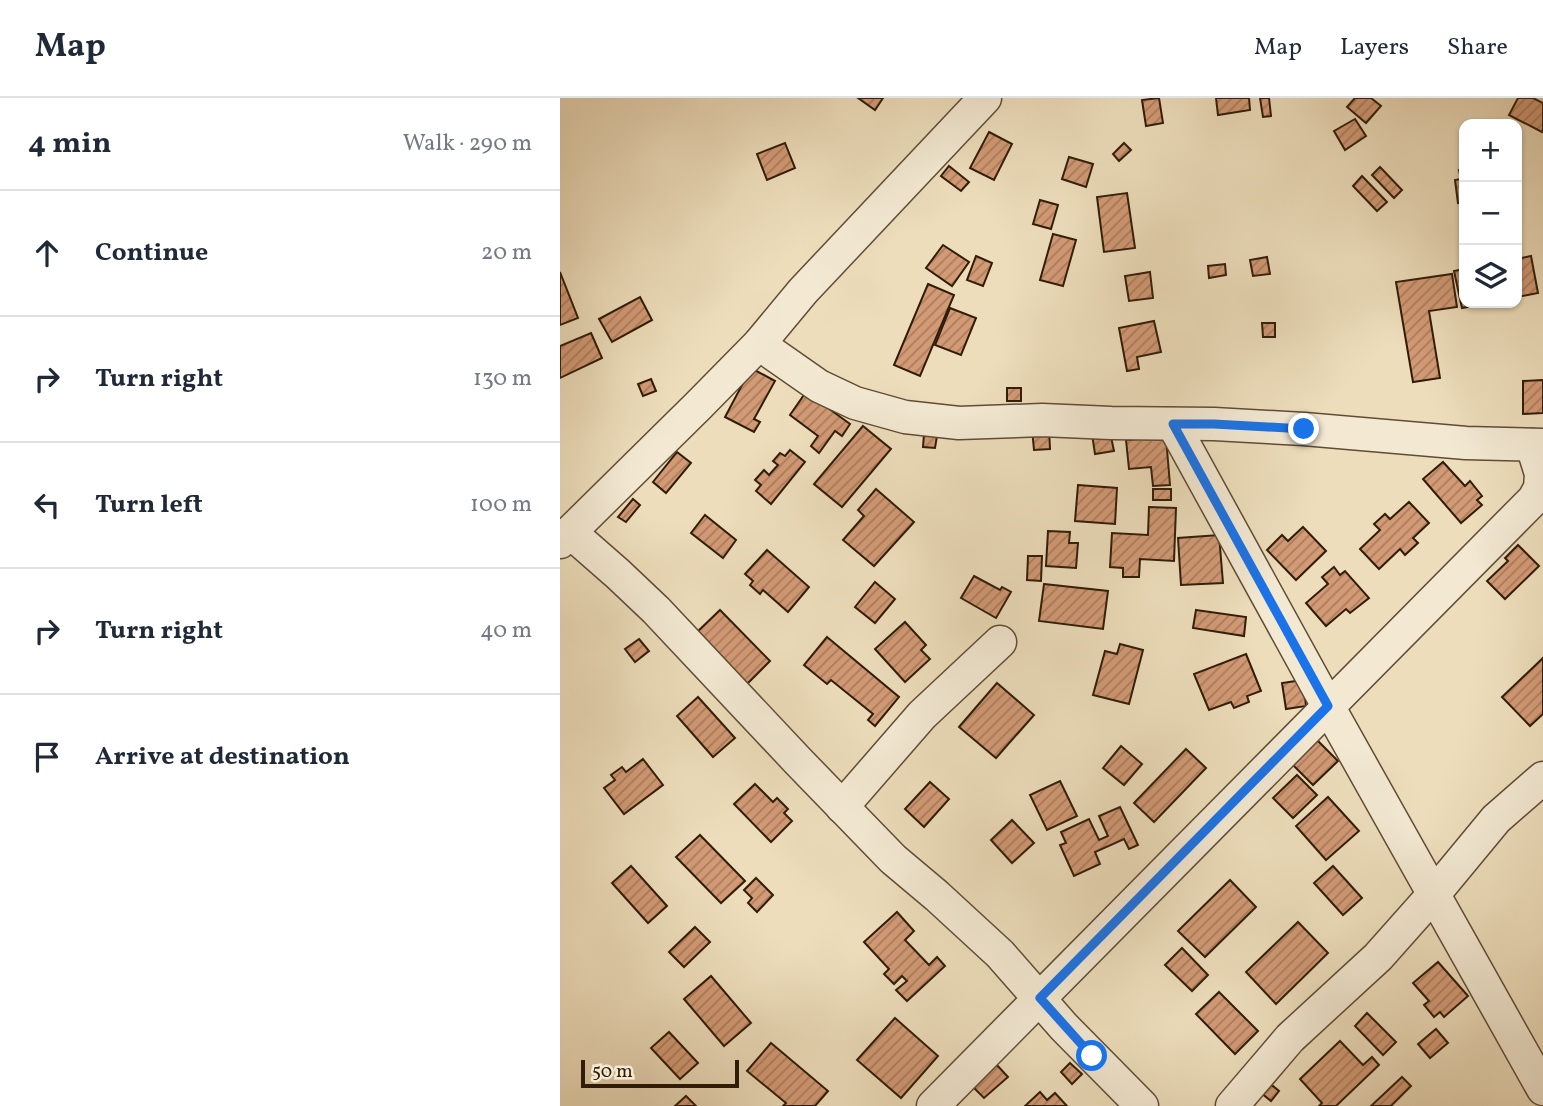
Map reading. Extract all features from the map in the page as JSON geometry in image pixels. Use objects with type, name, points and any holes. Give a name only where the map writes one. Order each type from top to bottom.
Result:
[{"type":"street","points":[[985,98],[803,291],[759,344],[565,537],[618,574],[656,610],[842,807],[893,859],[1000,954],[1073,1037],[1142,1106]]},
{"type":"street","points":[[759,344],[819,386],[855,403],[905,417],[959,423],[1042,420],[1214,424],[1465,443],[1538,445],[1540,488],[1534,499],[933,1106]]},
{"type":"street","points":[[1173,424],[1543,1089]]},
{"type":"street","points":[[842,807],[922,715],[1000,642]]},
{"type":"street","points":[[1232,1106],[1290,1038],[1378,957],[1496,819],[1543,778]]},
{"type":"street","points":[[1536,1106],[1543,1099]]},
{"type":"building","points":[[858,98],[883,98],[875,110]]},
{"type":"building","points":[[1159,98],[1163,123],[1146,126],[1142,100]]},
{"type":"building","points":[[1216,98],[1249,98],[1250,110],[1218,115]]},
{"type":"building","points":[[1260,98],[1269,98],[1271,116],[1263,117]]},
{"type":"building","points":[[1355,98],[1371,98],[1381,106],[1366,123],[1347,107]]},
{"type":"building","points":[[1518,98],[1533,98],[1543,103],[1542,132],[1522,122],[1522,119],[1509,115]]},
{"type":"building","points":[[1355,119],[1366,136],[1345,150],[1334,131]]},
{"type":"building","points":[[989,132],[1012,144],[994,180],[970,168]]},
{"type":"building","points":[[785,143],[795,168],[767,180],[757,154]]},
{"type":"building","points":[[1124,143],[1131,150],[1119,161],[1113,154]]},
{"type":"building","points":[[1069,157],[1093,164],[1086,187],[1062,179]]},
{"type":"building","points":[[949,166],[969,182],[961,191],[941,176]]},
{"type":"building","points":[[1380,167],[1402,190],[1394,198],[1372,175]]},
{"type":"building","points":[[1362,176],[1387,202],[1377,211],[1353,186]]},
{"type":"building","points":[[1459,179],[1458,203],[1455,180]]},
{"type":"building","points":[[1127,193],[1135,248],[1104,252],[1097,197]]},
{"type":"building","points":[[1040,200],[1058,205],[1051,229],[1033,224]]},
{"type":"building","points":[[1053,234],[1076,240],[1063,286],[1040,280]]},
{"type":"building","points":[[943,245],[969,262],[952,286],[926,268]]},
{"type":"building","points":[[976,256],[992,263],[983,286],[967,280]]},
{"type":"building","points":[[1531,256],[1538,293],[1522,296],[1522,258]]},
{"type":"building","points":[[1267,257],[1270,274],[1253,276],[1250,260]]},
{"type":"building","points":[[1225,264],[1226,275],[1209,278],[1208,266]]},
{"type":"building","points":[[1459,270],[1459,294],[1454,271]]},
{"type":"building","points":[[560,272],[578,318],[560,325]]},
{"type":"building","points":[[1150,272],[1153,298],[1129,301],[1125,276]]},
{"type":"building","points":[[1452,274],[1457,307],[1429,311],[1440,378],[1413,382],[1396,282]]},
{"type":"building","points":[[928,284],[954,295],[920,376],[894,365]]},
{"type":"building","points":[[640,297],[652,320],[612,342],[599,319]]},
{"type":"building","points":[[950,308],[976,318],[961,355],[935,345]]},
{"type":"building","points":[[1154,321],[1161,352],[1137,357],[1139,369],[1127,371],[1119,328]]},
{"type":"building","points":[[1262,323],[1275,323],[1275,337],[1263,337]]},
{"type":"building","points":[[591,333],[602,358],[560,378],[560,346]]},
{"type":"building","points":[[751,368],[775,381],[754,419],[760,422],[754,432],[725,417]]},
{"type":"building","points":[[651,379],[656,391],[643,396],[638,384]]},
{"type":"building","points":[[1543,380],[1543,413],[1523,414],[1523,381]]},
{"type":"building","points":[[1007,388],[1021,388],[1021,401],[1007,401]]},
{"type":"building","points":[[806,392],[850,424],[842,436],[835,431],[819,453],[811,446],[818,436],[790,415]]},
{"type":"building","points":[[863,426],[891,449],[842,507],[814,484]]},
{"type":"building","points":[[1049,428],[1050,449],[1034,450],[1032,429]]},
{"type":"building","points":[[1110,432],[1114,451],[1095,454],[1092,434]]},
{"type":"building","points":[[924,434],[937,436],[935,448],[923,447]]},
{"type":"building","points":[[1166,437],[1170,485],[1153,486],[1151,467],[1129,469],[1126,440]]},
{"type":"building","points":[[790,450],[805,462],[771,504],[756,491],[761,485],[755,480],[764,470],[769,475],[778,465],[773,461],[780,453],[785,456]]},
{"type":"building","points":[[677,452],[691,463],[666,493],[653,482]]},
{"type":"building","points":[[1443,462],[1465,486],[1470,481],[1482,496],[1477,500],[1482,505],[1461,523],[1423,479]]},
{"type":"building","points":[[1078,485],[1117,488],[1115,524],[1075,521]]},
{"type":"building","points":[[876,489],[914,522],[874,566],[843,540],[864,516],[858,510]]},
{"type":"building","points":[[1153,489],[1171,489],[1171,500],[1153,500]]},
{"type":"building","points":[[633,499],[640,505],[626,522],[618,517]]},
{"type":"building","points":[[1409,502],[1429,523],[1413,538],[1418,543],[1405,555],[1400,549],[1379,569],[1360,549],[1380,530],[1374,524],[1385,514],[1390,519]]},
{"type":"building","points":[[1149,507],[1176,508],[1174,561],[1140,559],[1139,577],[1123,577],[1123,568],[1110,567],[1112,533],[1148,535]]},
{"type":"building","points":[[705,515],[736,540],[723,558],[691,533]]},
{"type":"building","points":[[1303,527],[1326,551],[1296,580],[1267,550],[1282,535],[1288,541]]},
{"type":"building","points":[[1048,531],[1070,532],[1069,543],[1078,543],[1076,568],[1046,566]]},
{"type":"building","points":[[1219,535],[1223,583],[1181,585],[1178,538]]},
{"type":"building","points":[[1518,545],[1539,566],[1505,599],[1487,581],[1508,561],[1505,558]]},
{"type":"building","points":[[767,550],[809,587],[788,612],[763,590],[760,594],[750,585],[753,581],[745,574]]},
{"type":"building","points":[[1028,556],[1042,556],[1041,581],[1027,580]]},
{"type":"building","points":[[1334,567],[1340,575],[1345,571],[1369,598],[1350,613],[1346,609],[1326,626],[1306,603],[1328,584],[1322,577]]},
{"type":"building","points":[[974,576],[1000,590],[1002,587],[1011,592],[996,618],[961,598]]},
{"type":"building","points":[[875,582],[895,599],[875,623],[855,607]]},
{"type":"building","points":[[1044,584],[1108,591],[1103,629],[1039,621]]},
{"type":"building","points":[[720,610],[770,661],[746,685],[695,634]]},
{"type":"building","points":[[1196,610],[1246,617],[1244,636],[1193,628]]},
{"type":"building","points":[[905,622],[926,645],[921,650],[930,659],[905,682],[875,649]]},
{"type":"building","points":[[827,637],[899,697],[875,726],[868,720],[873,714],[831,680],[827,684],[804,665]]},
{"type":"building","points":[[639,639],[649,651],[635,662],[625,649]]},
{"type":"building","points":[[1120,644],[1143,650],[1129,704],[1093,695],[1105,651],[1117,654]]},
{"type":"building","points":[[1246,654],[1261,691],[1247,696],[1249,702],[1234,708],[1231,702],[1209,710],[1194,674]]},
{"type":"building","points":[[1543,658],[1543,714],[1530,726],[1502,697]]},
{"type":"building","points":[[1303,680],[1306,706],[1286,709],[1282,683]]},
{"type":"building","points":[[997,683],[1034,715],[996,758],[959,727]]},
{"type":"building","points":[[698,697],[735,738],[713,757],[677,716]]},
{"type":"building","points":[[1315,738],[1338,761],[1313,785],[1290,762]]},
{"type":"building","points":[[1121,746],[1142,764],[1124,785],[1103,768]]},
{"type":"building","points":[[1186,749],[1206,768],[1154,822],[1134,803]]},
{"type":"building","points":[[643,759],[663,785],[624,814],[604,788],[615,780],[611,775],[622,767],[626,772]]},
{"type":"building","points":[[1297,775],[1317,795],[1293,818],[1273,798]]},
{"type":"building","points":[[1060,781],[1077,816],[1047,830],[1030,795]]},
{"type":"building","points":[[930,782],[949,799],[924,827],[905,809]]},
{"type":"building","points":[[755,784],[773,802],[777,798],[788,809],[784,813],[792,821],[771,842],[734,804]]},
{"type":"building","points":[[1328,797],[1359,831],[1326,860],[1296,826]]},
{"type":"building","points":[[1120,807],[1138,845],[1129,849],[1124,839],[1095,852],[1100,864],[1074,876],[1060,845],[1066,843],[1061,832],[1089,819],[1099,840],[1108,836],[1099,816]]},
{"type":"building","points":[[1012,820],[1034,843],[1012,863],[991,840]]},
{"type":"building","points":[[700,835],[745,881],[721,903],[676,857]]},
{"type":"building","points":[[631,866],[667,906],[648,923],[612,883]]},
{"type":"building","points":[[1333,866],[1362,898],[1343,915],[1314,883]]},
{"type":"building","points":[[756,878],[773,895],[757,912],[748,903],[752,898],[744,890]]},
{"type":"building","points":[[1230,880],[1256,907],[1205,957],[1178,931]]},
{"type":"building","points":[[897,912],[914,931],[905,940],[929,965],[937,957],[945,966],[907,1001],[896,990],[907,981],[902,976],[894,984],[884,974],[889,969],[864,942]]},
{"type":"building","points":[[1298,922],[1328,953],[1276,1004],[1246,972]]},
{"type":"building","points":[[695,927],[710,942],[684,967],[669,952]]},
{"type":"building","points":[[1182,948],[1208,975],[1192,991],[1165,965]]},
{"type":"building","points":[[1438,962],[1468,996],[1444,1017],[1440,1012],[1434,1017],[1424,1005],[1429,1001],[1413,983]]},
{"type":"building","points":[[711,976],[751,1023],[724,1046],[684,999]]},
{"type":"building","points":[[1219,992],[1258,1031],[1235,1054],[1196,1014]]},
{"type":"building","points":[[1367,1013],[1396,1042],[1383,1055],[1355,1026]]},
{"type":"building","points":[[895,1018],[938,1056],[901,1098],[857,1060]]},
{"type":"building","points":[[1436,1029],[1448,1043],[1430,1058],[1418,1044]]},
{"type":"building","points":[[669,1032],[698,1063],[680,1079],[651,1048]]},
{"type":"building","points":[[1340,1041],[1363,1065],[1372,1057],[1379,1065],[1336,1106],[1319,1106],[1322,1103],[1300,1079]]},
{"type":"building","points":[[771,1043],[828,1091],[815,1106],[783,1106],[786,1103],[747,1071]]},
{"type":"building","points":[[995,1063],[1008,1077],[984,1098],[971,1085]]},
{"type":"building","points":[[1070,1063],[1082,1074],[1072,1084],[1061,1072]]},
{"type":"building","points":[[1402,1077],[1411,1086],[1391,1106],[1371,1106]]},
{"type":"building","points":[[1268,1082],[1279,1091],[1271,1101],[1260,1092]]},
{"type":"building","points":[[1040,1092],[1047,1100],[1055,1093],[1067,1106],[1025,1106]]},
{"type":"building","points":[[686,1096],[696,1106],[675,1106]]},
{"type":"route","points":[[1092,1056],[1040,998],[1328,706],[1173,424],[1304,429]]}]
